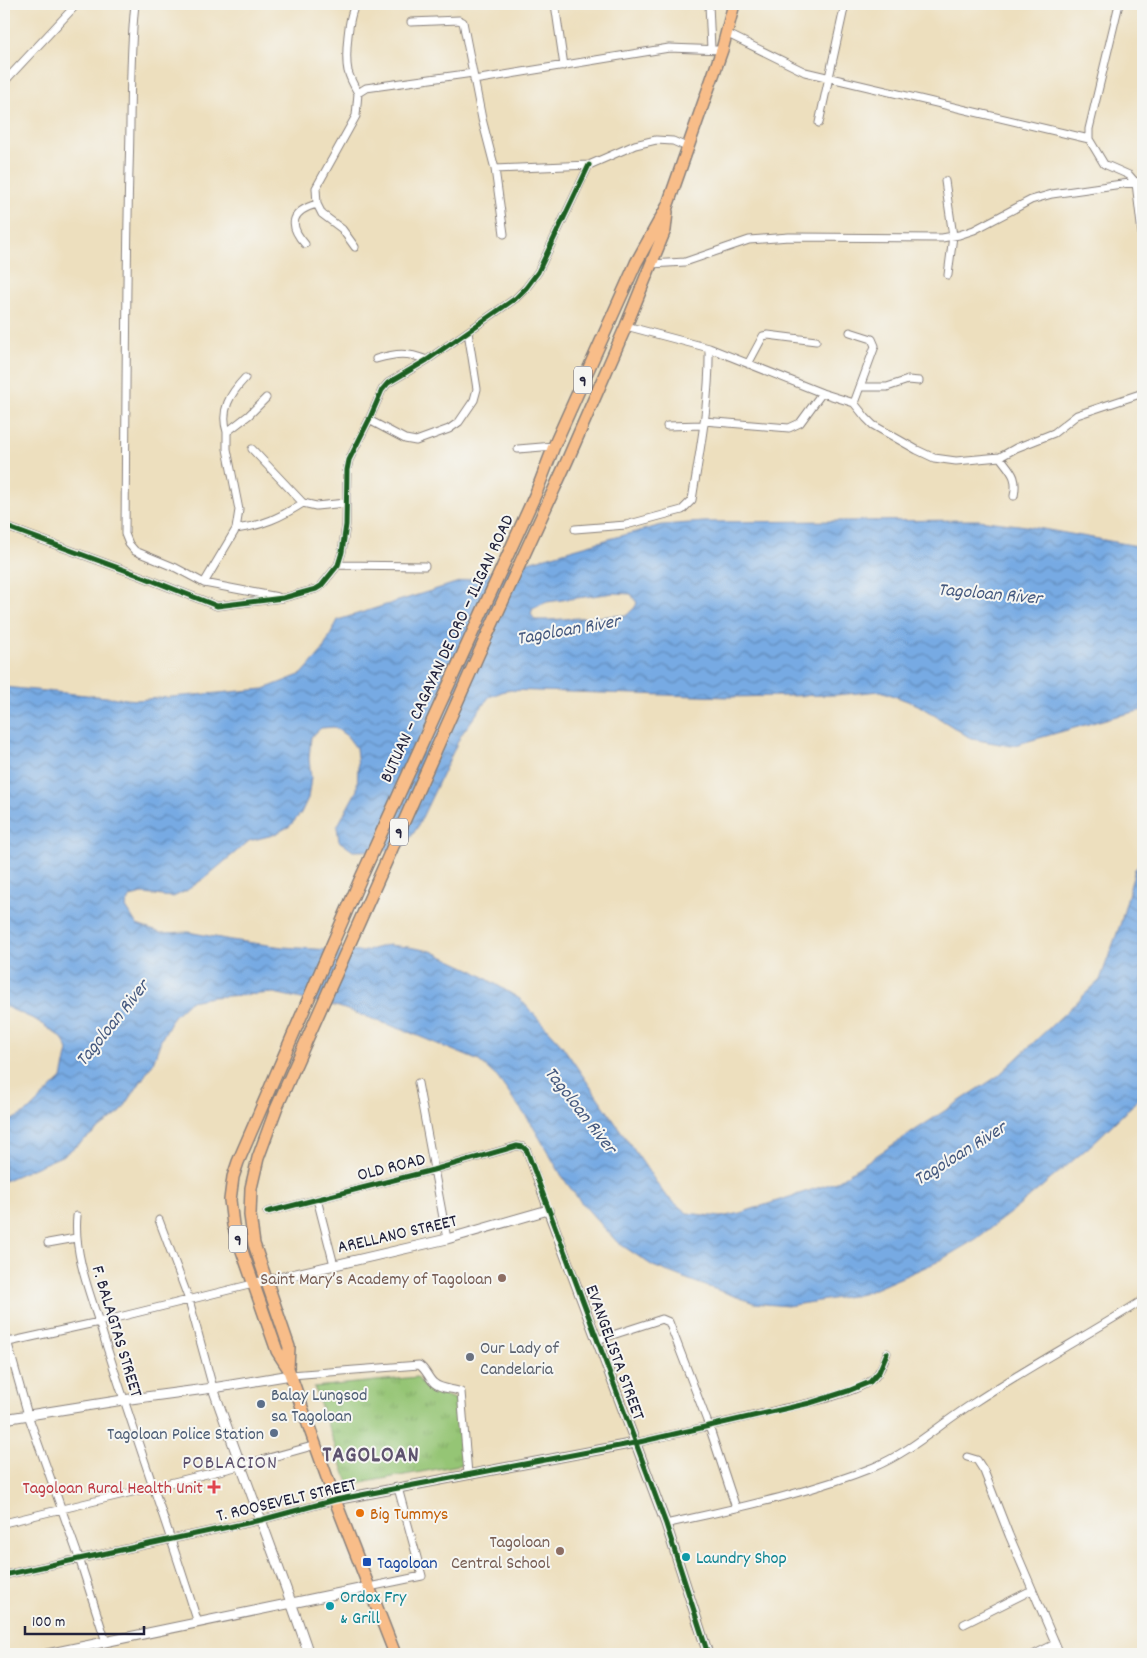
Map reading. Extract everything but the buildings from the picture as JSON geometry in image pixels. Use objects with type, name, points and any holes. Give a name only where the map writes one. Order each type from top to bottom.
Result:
[{"type":"highway","name":"BUTUAN – CAGAYAN DE ORO – ILIGAN ROAD","points":[[253,1284],[233,1226],[230,1200],[232,1183],[238,1162],[364,871],[536,494],[554,446],[636,263],[668,207],[689,148],[716,49],[726,33],[734,4]]},
{"type":"highway","name":"BUTUAN – CAGAYAN DE ORO – ILIGAN ROAD","points":[[266,1281],[254,1244],[250,1202],[258,1158],[276,1109],[626,326],[666,230],[668,207]]},
{"type":"highway","name":"9","points":[[266,1281],[289,1347],[290,1371]]},
{"type":"highway","name":"9","points":[[253,1284],[277,1350],[290,1371],[335,1500],[396,1654]]},
{"type":"street","points":[[4,82],[77,4]]},
{"type":"street","points":[[136,4],[132,36],[128,201],[125,534],[129,544],[135,551],[176,568],[204,583],[283,598]]},
{"type":"street","points":[[355,247],[342,229],[322,214],[317,204],[316,188],[356,116],[358,93],[348,72],[347,56],[351,16],[356,4]]},
{"type":"street","points":[[554,4],[564,66]]},
{"type":"street","points":[[358,93],[366,88],[564,66],[669,48],[716,49],[709,4]]},
{"type":"street","points":[[820,123],[845,4]]},
{"type":"street","points":[[1119,4],[1089,129],[1089,139],[1104,164],[1140,182]]},
{"type":"street","points":[[412,22],[462,20],[495,169],[504,234]]},
{"type":"street","points":[[726,33],[806,72],[1089,139]]},
{"type":"street","points":[[495,169],[589,165],[635,145],[656,140],[673,141],[689,148]]},
{"type":"street","points":[[4,526],[216,606],[283,598],[311,591],[321,586],[338,565],[342,552],[346,525],[348,460],[382,390],[388,383],[428,360],[516,298],[538,272],[589,165]]},
{"type":"street","points":[[945,181],[953,236],[948,275]]},
{"type":"street","points":[[651,264],[685,262],[748,240],[789,237],[953,236],[974,230],[1031,200],[1052,194],[1140,182]]},
{"type":"street","points":[[1140,182],[1143,242]]},
{"type":"street","points":[[305,244],[298,235],[294,224],[295,216],[300,210],[317,204]]},
{"type":"street","points":[[626,326],[709,348],[822,393],[854,403],[873,425],[934,458],[956,461],[1000,457],[1016,448],[1054,433],[1077,415],[1143,393]]},
{"type":"street","points":[[369,420],[405,439],[416,441],[448,429],[459,422],[474,400],[477,389],[468,332]]},
{"type":"street","points":[[850,332],[872,339],[875,343],[854,403]]},
{"type":"street","points":[[748,364],[764,336],[816,341]]},
{"type":"street","points":[[575,529],[626,525],[682,510],[692,500],[710,376],[709,348]]},
{"type":"street","points":[[376,359],[403,353],[428,360]]},
{"type":"street","points":[[204,583],[236,529],[238,510],[227,449],[227,432],[224,424],[225,409],[233,391],[245,378]]},
{"type":"street","points":[[860,387],[887,387],[908,380],[919,381]]},
{"type":"street","points":[[667,426],[704,423],[789,428],[800,423],[822,393]]},
{"type":"street","points":[[227,432],[249,415],[266,398]]},
{"type":"street","points":[[518,449],[554,446]]},
{"type":"street","points":[[252,449],[303,503],[316,506],[346,504]]},
{"type":"street","points":[[1000,457],[1015,478],[1014,496]]},
{"type":"street","points":[[236,529],[270,522],[303,503]]},
{"type":"street","points":[[338,565],[425,566]]},
{"type":"street","points":[[418,1083],[447,1240]]},
{"type":"street","name":"OLD ROAD","points":[[267,1212],[433,1170],[516,1146],[523,1146]]},
{"type":"street","name":"EVANGELISTA STREET","points":[[523,1146],[527,1151],[666,1524],[708,1654]]},
{"type":"street","points":[[317,1199],[334,1265]]},
{"type":"street","name":"ARELLANO STREET","points":[[253,1284],[447,1240],[548,1210]]},
{"type":"street","name":"F. BALAGTAS STREET","points":[[77,1216],[76,1238],[99,1322],[172,1539],[198,1623]]},
{"type":"street","points":[[159,1220],[189,1300],[213,1388],[240,1466],[292,1602],[309,1654]]},
{"type":"street","points":[[48,1242],[76,1238]]},
{"type":"street","points":[[6,1342],[99,1322],[253,1284]]},
{"type":"street","points":[[666,1524],[826,1484],[875,1466],[896,1456],[934,1432],[981,1398],[1143,1300]]},
{"type":"street","points":[[598,1340],[662,1319],[667,1320],[709,1426],[736,1508]]},
{"type":"street","points":[[4,1330],[28,1416],[79,1558],[106,1642]]},
{"type":"street","points":[[635,1443],[810,1403],[863,1385],[870,1382],[879,1372],[887,1353]]},
{"type":"street","points":[[4,1419],[213,1388],[290,1371],[419,1365],[422,1366],[434,1384],[441,1388],[461,1392],[468,1474]]},
{"type":"street","name":"T. ROOSEVELT STREET","points":[[4,1574],[261,1520],[335,1500],[635,1443]]},
{"type":"street","points":[[4,1523],[240,1466],[316,1445]]},
{"type":"street","points":[[967,1457],[977,1460],[984,1471],[1060,1654]]},
{"type":"street","points":[[47,1654],[422,1576],[398,1488]]},
{"type":"street","points":[[964,1624],[1032,1590]]},
{"type":"street","points":[[1035,1654],[1055,1644]]},
{"type":"green space","points":[[417,1377],[425,1388],[457,1400],[465,1464],[349,1485],[314,1387]]},
{"type":"water","name":"Tagoloan River","points":[[979,520],[1026,526],[1143,547],[1143,710],[1011,746],[972,739],[918,705],[881,691],[836,695],[729,697],[507,690],[489,697],[461,735],[417,828],[406,844],[396,850],[353,851],[339,841],[337,827],[357,790],[358,766],[356,748],[347,736],[334,727],[321,728],[311,737],[309,759],[311,778],[308,798],[301,813],[290,826],[273,835],[249,841],[206,877],[186,891],[173,897],[143,894],[130,897],[126,907],[137,925],[161,933],[188,932],[283,947],[361,952],[388,945],[408,947],[431,951],[474,971],[520,999],[561,1044],[665,1195],[687,1213],[721,1217],[740,1213],[836,1182],[998,1076],[1100,980],[1121,922],[1135,869],[1143,861],[1143,1095],[1090,1146],[1019,1206],[976,1239],[937,1262],[863,1294],[787,1306],[754,1303],[653,1266],[617,1242],[580,1201],[563,1178],[531,1123],[497,1077],[479,1061],[406,1031],[339,1007],[274,993],[212,997],[190,1001],[174,1016],[161,1040],[153,1063],[121,1112],[64,1155],[4,1181],[4,1124],[27,1112],[62,1078],[68,1050],[62,1038],[36,1020],[4,1006],[4,687],[137,700],[264,689],[302,674],[322,651],[338,620],[475,577],[620,536],[662,525],[704,522]],"holes":[[[614,593],[631,594],[637,603],[627,615],[535,620],[531,614],[533,608],[547,602]]]},
{"type":"cycle path","points":[[4,526],[217,606],[283,598],[321,586],[338,565],[342,552],[346,525],[347,470],[349,460],[382,390],[388,383],[427,360],[516,298],[526,288],[538,272],[589,165]]},
{"type":"cycle path","points":[[267,1212],[433,1170],[517,1146],[523,1147],[527,1151],[666,1524],[708,1654]]},
{"type":"cycle path","points":[[4,1575],[261,1520],[335,1500],[635,1443],[810,1403],[870,1382],[879,1372],[887,1353]]},
{"type":"place","name":"Saint Mary’s Academy of Tagoloan","points":[[502,1278]]},
{"type":"place","name":"Our Lady of Candelaria","points":[[470,1357]]},
{"type":"place","name":"Balay Lungsod sa Tagoloan","points":[[261,1404]]},
{"type":"place","name":"Tagoloan Police Station","points":[[274,1433]]},
{"type":"place","name":"Tagoloan Rural Health Unit","points":[[214,1487]]},
{"type":"place","name":"Big Tummys","points":[[360,1513]]},
{"type":"place","name":"Tagoloan Central School","points":[[560,1551]]},
{"type":"place","name":"Laundry Shop","points":[[686,1557]]},
{"type":"place","name":"Tagoloan","points":[[367,1562]]},
{"type":"place","name":"Ordox Fry & Grill","points":[[330,1606]]},
{"type":"district","name":"TAGOLOAN","points":[[371,1453]]},
{"type":"district","name":"POBLACION","points":[[230,1461]]}]
